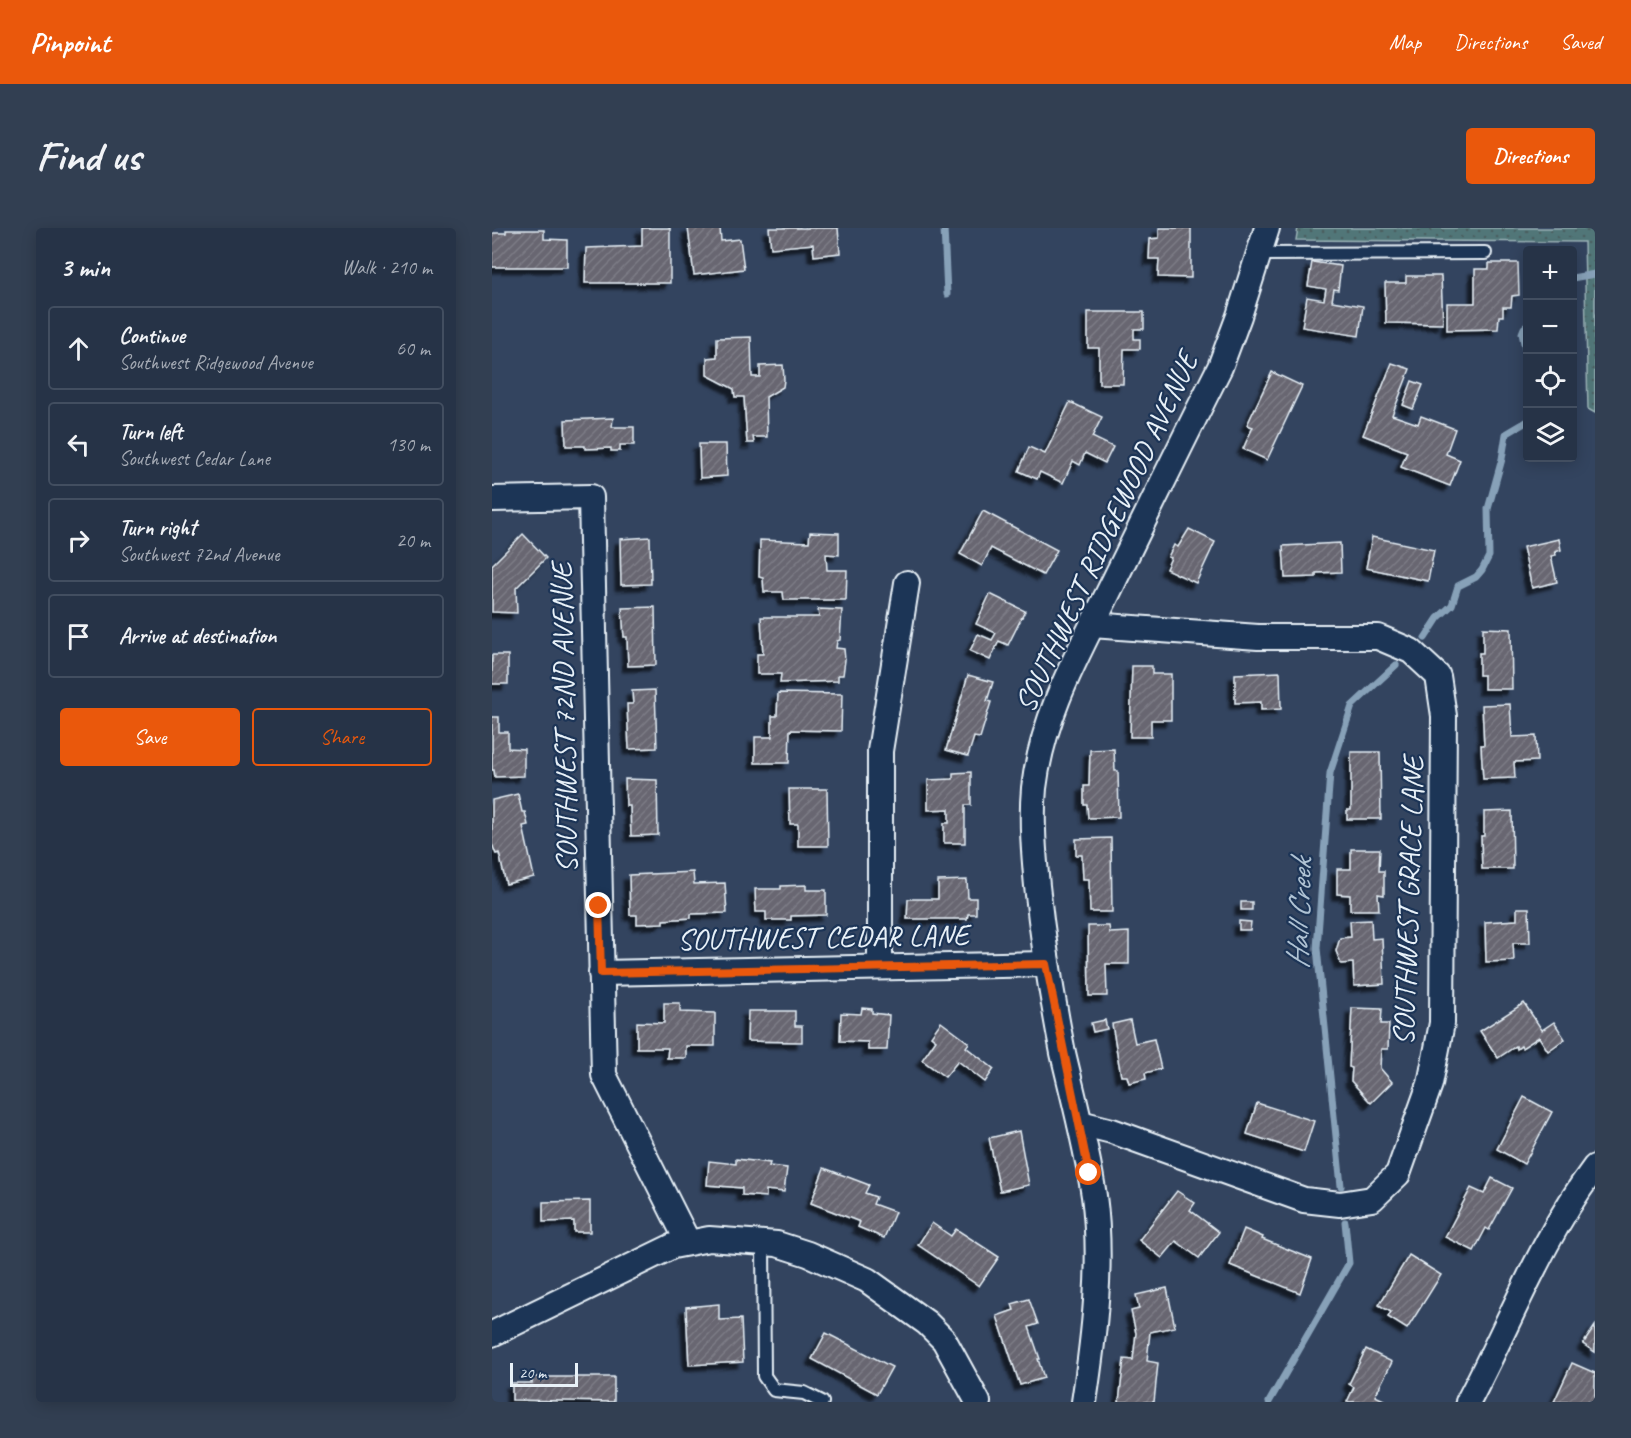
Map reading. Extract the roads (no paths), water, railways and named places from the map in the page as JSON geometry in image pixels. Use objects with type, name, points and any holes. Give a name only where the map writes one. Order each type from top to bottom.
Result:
[{"type":"street","name":"SOUTHWEST RIDGEWOOD AVENUE","points":[[1084,1402],[1099,1241],[1094,1195],[1046,964],[1035,864],[1034,791],[1046,730],[1068,672],[1220,367],[1267,228]]},
{"type":"street","name":"SOUTHWEST 72ND AVENUE","points":[[492,499],[591,497],[604,1075],[688,1242]]},
{"type":"street","points":[[880,967],[880,751],[907,583]]},
{"type":"street","name":"SOUTHWEST GRACE LANE","points":[[1080,1123],[1112,1131],[1304,1200],[1340,1204],[1372,1199],[1398,1174],[1430,1084],[1442,1023],[1444,717],[1438,676],[1411,651],[1378,638],[1258,637],[1092,625]]},
{"type":"street","name":"SOUTHWEST CEDAR LANE","points":[[601,973],[1046,964]]},
{"type":"street","points":[[1468,1402],[1527,1278],[1576,1193],[1595,1167]]},
{"type":"street","points":[[492,1334],[662,1251],[688,1242],[709,1239],[777,1244],[808,1254],[867,1280],[927,1323],[944,1341],[978,1402]]},
{"type":"lane","points":[[1259,254],[1485,253]]},
{"type":"lane","points":[[763,1243],[764,1376],[774,1390],[804,1393],[822,1402]]},
{"type":"waterway","points":[[944,228],[947,294]]},
{"type":"waterway","name":"Hall Creek","points":[[1577,277],[1595,274]]},
{"type":"waterway","name":"Hall Creek","points":[[1523,330],[1523,338]]},
{"type":"waterway","name":"Hall Creek","points":[[1425,638],[1438,618],[1452,605],[1458,586],[1476,577],[1489,556],[1488,509],[1502,459],[1506,434],[1523,424]]},
{"type":"waterway","name":"Hall Creek","points":[[1341,1186],[1317,948],[1330,773],[1352,706],[1396,665]]},
{"type":"waterway","name":"Hall Creek","points":[[1269,1402],[1349,1263],[1345,1222]]}]
